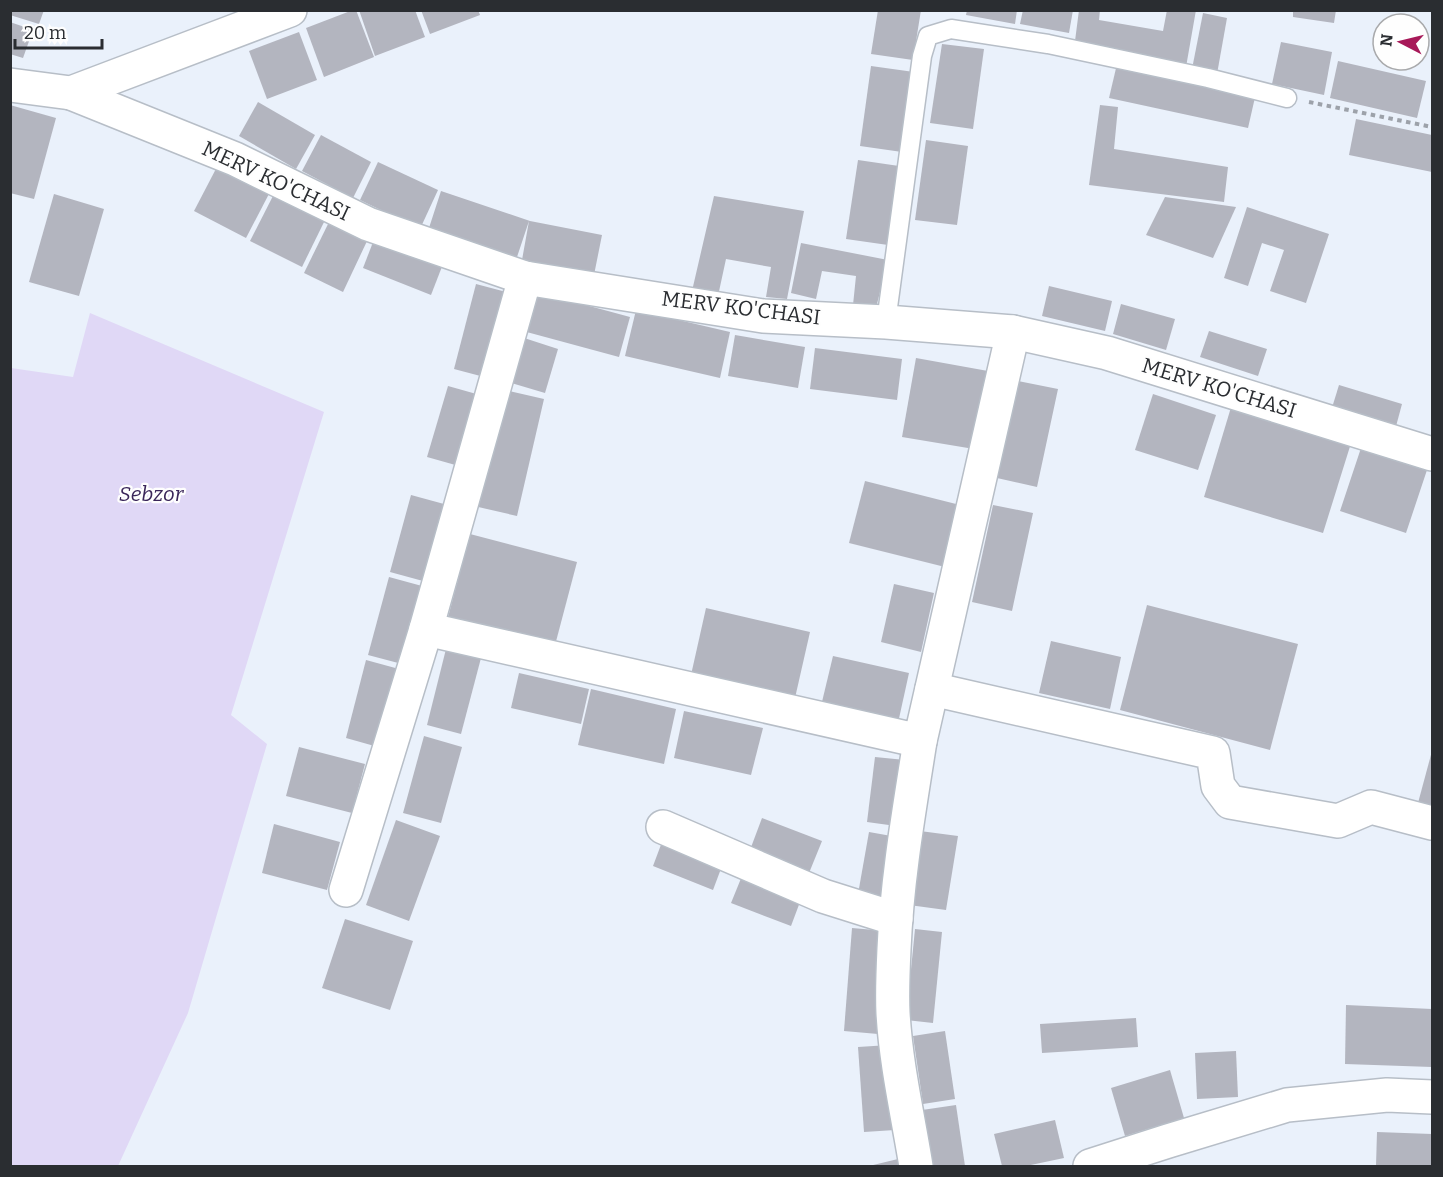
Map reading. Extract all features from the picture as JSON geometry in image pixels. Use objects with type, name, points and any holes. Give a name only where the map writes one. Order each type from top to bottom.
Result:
[{"type":"street","points":[[10,85],[71,93],[233,21],[290,10]]},
{"type":"street","name":"MERV KO'CHASI","points":[[71,93],[235,159],[368,224],[525,278],[763,315],[1013,332],[1107,353],[1432,454]]},
{"type":"street","points":[[346,891],[426,629],[525,278]]},
{"type":"street","points":[[916,1167],[900,1075],[893,1013],[896,919],[901,864],[920,741],[1013,332]]},
{"type":"street","points":[[426,629],[920,741]]},
{"type":"street","points":[[932,689],[1213,753],[1218,786],[1230,802],[1338,821],[1371,807],[1432,824]]},
{"type":"street","points":[[663,827],[823,896],[896,919]]},
{"type":"street","points":[[1090,1167],[1287,1105],[1387,1095],[1432,1097]]},
{"type":"lane","points":[[886,322],[922,56],[928,36],[951,28],[1048,44],[1209,78],[1287,98]]},
{"type":"path","points":[[1287,98],[1432,127]]},
{"type":"green space","name":"Sebzor","points":[[90,313],[324,412],[231,715],[267,744],[188,1013],[118,1166],[11,1166],[11,368],[73,377]]},
{"type":"building","points":[[10,10],[44,10],[39,24],[10,15]]},
{"type":"building","points":[[356,10],[374,57],[324,77],[306,28]]},
{"type":"building","points":[[359,10],[415,10],[425,37],[375,56]]},
{"type":"building","points":[[421,10],[478,10],[480,15],[430,34]]},
{"type":"building","points":[[878,10],[921,10],[913,60],[871,54]]},
{"type":"building","points":[[967,10],[1017,10],[1015,24],[966,15]]},
{"type":"building","points":[[1023,10],[1073,10],[1069,33],[1020,24]]},
{"type":"building","points":[[1079,10],[1100,10],[1099,20],[1163,31],[1167,10],[1196,10],[1186,67],[1075,41]]},
{"type":"building","points":[[1293,10],[1336,10],[1334,23],[1293,17]]},
{"type":"building","points":[[1203,13],[1227,18],[1217,74],[1192,69]]},
{"type":"building","points":[[10,22],[33,30],[23,58],[10,54]]},
{"type":"building","points":[[299,32],[317,80],[267,99],[249,51]]},
{"type":"building","points":[[1281,42],[1332,52],[1324,95],[1272,84]]},
{"type":"building","points":[[942,44],[984,49],[973,129],[930,123]]},
{"type":"building","points":[[1338,61],[1371,68],[1371,72],[1386,72],[1426,81],[1417,118],[1330,98]]},
{"type":"building","points":[[1117,64],[1256,93],[1248,128],[1109,98]]},
{"type":"building","points":[[871,66],[914,72],[902,152],[860,146]]},
{"type":"building","points":[[258,102],[315,135],[296,169],[239,136]]},
{"type":"building","points":[[10,105],[56,118],[34,199],[10,193]]},
{"type":"building","points":[[1100,105],[1118,107],[1114,149],[1228,167],[1224,202],[1089,185]]},
{"type":"building","points":[[1356,119],[1432,135],[1432,172],[1349,155]]},
{"type":"building","points":[[321,135],[371,162],[353,198],[302,171]]},
{"type":"building","points":[[926,140],[968,146],[957,225],[915,220]]},
{"type":"building","points":[[858,160],[899,166],[888,245],[846,239]]},
{"type":"building","points":[[378,162],[438,190],[420,229],[360,200]]},
{"type":"building","points":[[219,163],[271,190],[246,238],[194,211]]},
{"type":"building","points":[[441,191],[530,221],[602,235],[594,275],[522,260],[529,221],[516,260],[428,231]]},
{"type":"building","points":[[275,192],[326,218],[302,267],[250,241]]},
{"type":"building","points":[[54,194],[104,209],[79,296],[29,282]]},
{"type":"building","points":[[714,196],[804,211],[787,299],[766,297],[771,267],[726,259],[718,296],[692,291]]},
{"type":"building","points":[[1165,197],[1236,207],[1213,258],[1146,235]]},
{"type":"building","points":[[1247,207],[1329,234],[1306,303],[1270,291],[1284,250],[1262,243],[1248,286],[1224,278]]},
{"type":"building","points":[[330,220],[368,239],[343,292],[304,273]]},
{"type":"building","points":[[375,237],[443,264],[431,295],[363,268]]},
{"type":"building","points":[[801,243],[888,260],[876,308],[853,305],[856,276],[822,271],[816,299],[791,293]]},
{"type":"building","points":[[476,284],[510,293],[488,378],[454,369]]},
{"type":"building","points":[[1049,286],[1112,301],[1105,331],[1042,316]]},
{"type":"building","points":[[534,291],[630,317],[619,357],[523,331]]},
{"type":"building","points":[[1121,304],[1175,319],[1166,350],[1113,334]]},
{"type":"building","points":[[636,310],[730,332],[720,378],[625,356]]},
{"type":"building","points":[[1209,331],[1267,349],[1258,376],[1200,357]]},
{"type":"building","points":[[735,335],[805,347],[798,388],[728,376]]},
{"type":"building","points":[[518,336],[558,349],[545,393],[505,381]]},
{"type":"building","points":[[815,348],[902,359],[897,400],[810,389]]},
{"type":"building","points":[[916,358],[988,371],[974,449],[902,437]]},
{"type":"building","points":[[1018,381],[1058,389],[1037,487],[997,478]]},
{"type":"building","points":[[1339,385],[1402,404],[1395,430],[1331,411]]},
{"type":"building","points":[[448,386],[480,395],[459,466],[427,457]]},
{"type":"building","points":[[501,389],[544,399],[517,516],[474,506]]},
{"type":"building","points":[[1153,394],[1216,415],[1198,470],[1135,450]]},
{"type":"building","points":[[1232,404],[1352,440],[1323,533],[1204,497]]},
{"type":"building","points":[[1362,445],[1428,467],[1406,533],[1340,511]]},
{"type":"building","points":[[865,481],[964,506],[949,568],[849,543]]},
{"type":"building","points":[[411,495],[444,504],[423,581],[390,572]]},
{"type":"building","points":[[993,505],[1033,513],[1012,611],[972,602]]},
{"type":"building","points":[[470,534],[577,562],[554,649],[447,621]]},
{"type":"building","points":[[389,577],[422,586],[402,664],[368,655]]},
{"type":"building","points":[[894,584],[934,593],[921,652],[881,642]]},
{"type":"building","points":[[1147,605],[1298,644],[1270,750],[1120,710]]},
{"type":"building","points":[[706,608],[810,632],[795,698],[691,675]]},
{"type":"building","points":[[1051,641],[1121,657],[1110,709],[1039,693]]},
{"type":"building","points":[[446,649],[481,658],[461,734],[427,725]]},
{"type":"building","points":[[833,656],[909,673],[898,723],[821,706]]},
{"type":"building","points":[[366,660],[399,669],[378,747],[346,738]]},
{"type":"building","points":[[519,673],[589,689],[581,724],[511,708]]},
{"type":"building","points":[[591,689],[676,709],[664,764],[578,745]]},
{"type":"building","points":[[684,711],[763,728],[751,775],[674,758]]},
{"type":"building","points":[[424,736],[462,747],[441,823],[403,813]]},
{"type":"building","points":[[299,747],[365,764],[352,813],[286,796]]},
{"type":"building","points":[[1432,751],[1432,807],[1418,803]]},
{"type":"building","points":[[875,757],[905,760],[896,826],[867,822]]},
{"type":"building","points":[[762,818],[822,841],[809,873],[750,850]]},
{"type":"building","points":[[396,820],[440,836],[409,921],[366,905]]},
{"type":"building","points":[[274,824],[340,842],[327,890],[262,873]]},
{"type":"building","points":[[920,831],[958,836],[946,910],[909,905]]},
{"type":"building","points":[[869,832],[897,837],[886,899],[858,894]]},
{"type":"building","points":[[665,834],[725,858],[713,890],[653,866]]},
{"type":"building","points":[[744,871],[803,894],[791,926],[731,903]]},
{"type":"building","points":[[345,919],[413,941],[390,1010],[322,988]]},
{"type":"building","points":[[852,928],[886,931],[878,1034],[844,1031]]},
{"type":"building","points":[[915,929],[942,932],[933,1023],[906,1020]]},
{"type":"building","points":[[1346,1005],[1432,1009],[1432,1067],[1345,1064]]},
{"type":"building","points":[[1136,1018],[1138,1047],[1042,1053],[1040,1024]]},
{"type":"building","points":[[945,1031],[955,1099],[923,1104],[913,1036]]},
{"type":"building","points":[[889,1045],[895,1130],[864,1132],[858,1047]]},
{"type":"building","points":[[1236,1051],[1238,1097],[1197,1099],[1195,1053]]},
{"type":"building","points":[[1170,1070],[1184,1118],[1125,1136],[1111,1088]]},
{"type":"building","points":[[956,1105],[965,1166],[930,1166],[922,1110]]},
{"type":"building","points":[[1055,1120],[1064,1158],[1026,1166],[1002,1166],[994,1134]]},
{"type":"building","points":[[1377,1132],[1432,1134],[1432,1166],[1376,1166]]},
{"type":"building","points":[[898,1159],[899,1166],[869,1166]]}]
